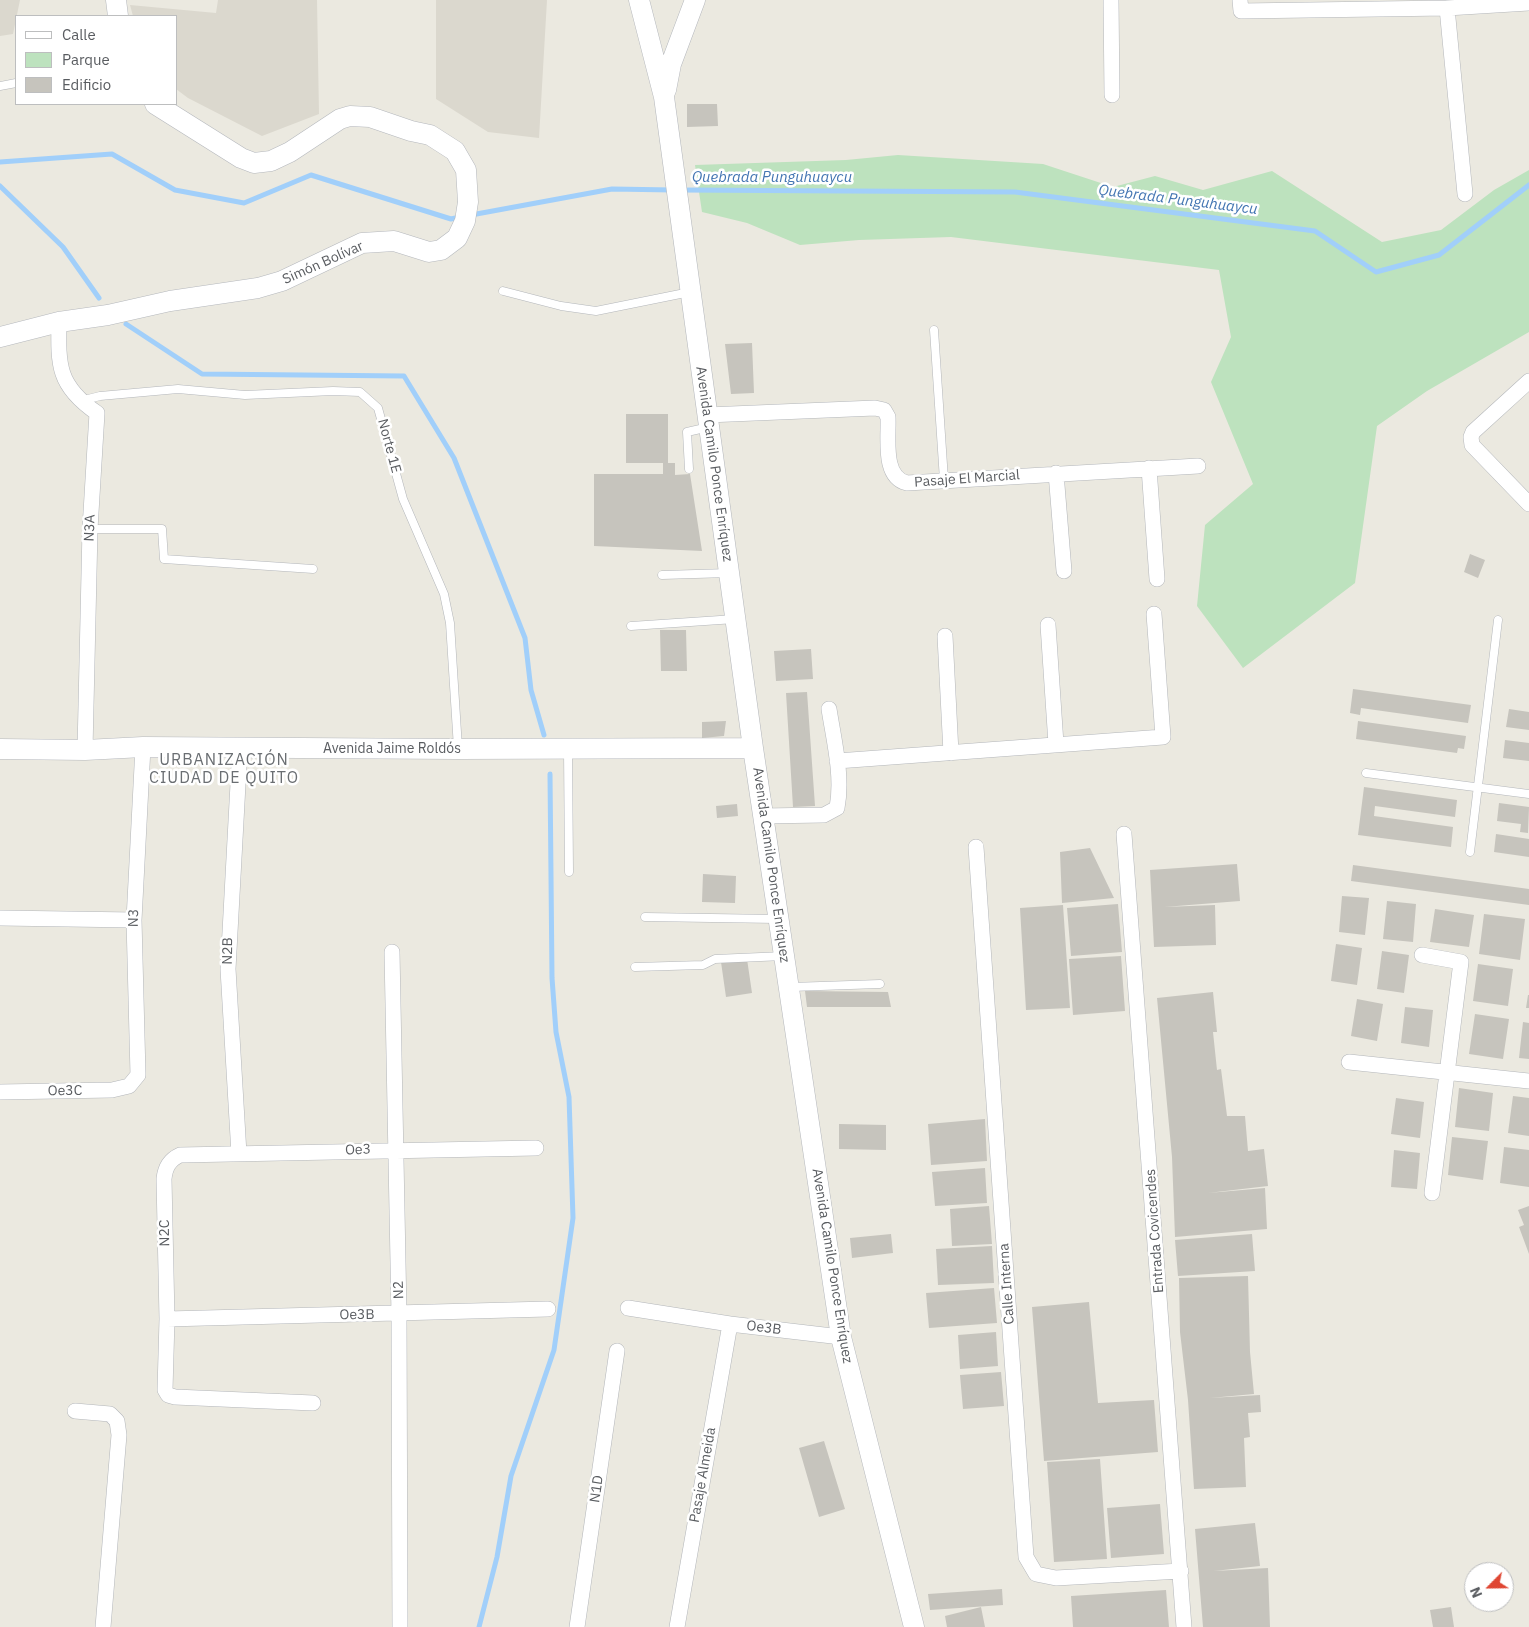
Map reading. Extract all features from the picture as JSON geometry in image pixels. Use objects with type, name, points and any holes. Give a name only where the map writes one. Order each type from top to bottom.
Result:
[{"type":"main road","points":[[116,0],[118,15]]},
{"type":"main road","name":"Avenida Camilo Ponce Enríquez","points":[[640,0],[664,97],[753,748],[841,1337],[914,1627]]},
{"type":"main road","name":"Avenida Camilo Ponce Enríquez","points":[[664,97],[671,64],[695,0]]},
{"type":"main road","name":"Simón Bolívar","points":[[0,337],[59,322],[170,301],[258,288],[282,281],[362,243],[394,241],[434,251],[452,243],[464,221],[468,186],[464,164],[448,144],[430,135],[370,117],[350,116],[333,123],[290,152],[271,160],[254,163],[241,158],[157,105]]},
{"type":"main road","name":"Avenida Jaime Roldós","points":[[0,749],[85,750],[143,747],[753,748]]},
{"type":"street","points":[[1111,0],[1112,95]]},
{"type":"street","points":[[1241,6],[1447,8],[1529,3]]},
{"type":"street","points":[[1447,8],[1465,194]]},
{"type":"street","name":"N3A","points":[[59,322],[58,357],[62,374],[69,388],[80,401],[97,413],[90,529],[85,750]]},
{"type":"street","points":[[1529,381],[1473,432],[1470,437],[1472,445],[1529,504]]},
{"type":"street","name":"Pasaje El Marcial","points":[[708,421],[875,408],[884,410],[888,417],[891,471],[898,481],[907,483],[1198,466]]},
{"type":"street","points":[[1150,468],[1157,579]]},
{"type":"street","points":[[1056,473],[1064,571]]},
{"type":"street","points":[[837,761],[1163,737],[1154,614]]},
{"type":"street","points":[[1048,625],[1056,744]]},
{"type":"street","points":[[945,636],[951,753]]},
{"type":"street","points":[[764,816],[824,815],[837,808],[839,796],[837,761],[830,709]]},
{"type":"street","name":"N3","points":[[129,1086],[138,1075],[134,920],[143,747]]},
{"type":"street","name":"N2B","points":[[239,1154],[228,969],[240,747]]},
{"type":"street","name":"Entrada Covicendes","points":[[1124,834],[1184,1627]]},
{"type":"street","name":"Calle Interna","points":[[976,847],[1026,1557],[1036,1574],[1056,1578],[1181,1571]]},
{"type":"street","points":[[0,918],[134,920]]},
{"type":"street","name":"N2","points":[[392,952],[394,1149],[399,1314],[400,1627]]},
{"type":"street","points":[[1422,955],[1461,962],[1432,1193]]},
{"type":"street","points":[[1349,1062],[1529,1081]]},
{"type":"street","name":"Oe3C","points":[[0,1092],[112,1090],[129,1086]]},
{"type":"street","name":"Oe3","points":[[180,1155],[394,1149],[536,1148]]},
{"type":"street","name":"N2C","points":[[180,1155],[171,1160],[164,1174],[167,1319],[164,1384],[168,1395],[313,1403]]},
{"type":"street","name":"Oe3B","points":[[628,1308],[730,1324],[841,1337]]},
{"type":"street","name":"Oe3B","points":[[167,1319],[548,1309]]},
{"type":"street","name":"Pasaje Almeida","points":[[677,1627],[730,1324]]},
{"type":"street","name":"N1D","points":[[577,1627],[617,1351]]},
{"type":"street","points":[[75,1411],[110,1414],[117,1421],[119,1435],[103,1627]]},
{"type":"lane","points":[[0,86],[15,83]]},
{"type":"lane","points":[[503,291],[561,306],[596,312],[691,292]]},
{"type":"lane","points":[[934,330],[944,480]]},
{"type":"lane","name":"Norte 1E","points":[[80,401],[100,396],[178,389],[245,395],[333,391],[360,392],[378,408],[402,499],[444,594],[450,623],[458,749]]},
{"type":"lane","points":[[689,469],[687,432],[708,421]]},
{"type":"lane","points":[[90,529],[162,529],[164,559],[313,569]]},
{"type":"lane","points":[[662,575],[729,573]]},
{"type":"lane","points":[[631,626],[735,619]]},
{"type":"lane","points":[[1470,852],[1498,620]]},
{"type":"lane","points":[[568,749],[569,872]]},
{"type":"lane","points":[[1366,773],[1529,794]]},
{"type":"lane","points":[[645,917],[778,919]]},
{"type":"lane","points":[[635,967],[703,965],[715,959],[784,956]]},
{"type":"lane","points":[[788,987],[880,984]]},
{"type":"shaded area","points":[[0,0],[20,0],[17,15],[15,15],[13,34],[0,36]]},
{"type":"shaded area","points":[[218,0],[317,0],[319,114],[262,136],[188,98],[178,90],[178,15],[133,15],[130,5],[216,13]]},
{"type":"shaded area","points":[[436,0],[547,0],[539,138],[488,132],[436,99]]},
{"type":"green space","points":[[898,155],[1043,164],[1113,187],[1155,176],[1203,190],[1272,171],[1382,242],[1441,230],[1494,190],[1529,170],[1529,332],[1427,391],[1377,426],[1355,583],[1243,668],[1197,606],[1205,525],[1253,484],[1211,382],[1231,337],[1219,270],[951,237],[859,240],[800,245],[747,223],[702,212],[695,165],[846,160]]},
{"type":"building","points":[[687,104],[717,104],[718,126],[687,127]]},
{"type":"building","points":[[752,343],[754,393],[731,394],[725,344]]},
{"type":"building","points":[[626,414],[668,414],[668,463],[675,463],[675,475],[690,474],[702,551],[594,546],[594,474],[663,474],[663,463],[626,463]]},
{"type":"building","points":[[1470,554],[1485,560],[1478,578],[1464,572]]},
{"type":"building","points":[[660,630],[686,630],[687,671],[661,671]]},
{"type":"building","points":[[811,649],[813,679],[776,681],[774,651]]},
{"type":"building","points":[[1353,689],[1471,705],[1468,723],[1361,708],[1360,715],[1350,713]]},
{"type":"building","points":[[807,692],[815,806],[793,807],[786,693]]},
{"type":"building","points":[[1509,709],[1529,712],[1529,730],[1506,727]]},
{"type":"building","points":[[726,721],[724,736],[702,738],[702,722]]},
{"type":"building","points":[[1358,721],[1466,736],[1464,749],[1458,748],[1457,753],[1356,739]]},
{"type":"building","points":[[1505,740],[1529,743],[1529,761],[1503,758]]},
{"type":"building","points":[[1364,787],[1457,800],[1455,817],[1375,806],[1374,816],[1453,827],[1451,847],[1358,835]]},
{"type":"building","points":[[1499,803],[1529,807],[1528,833],[1520,832],[1521,824],[1497,821]]},
{"type":"building","points":[[737,804],[738,816],[717,818],[716,806]]},
{"type":"building","points":[[1496,834],[1529,839],[1529,857],[1494,852]]},
{"type":"building","points":[[1090,848],[1114,898],[1062,903],[1060,852]]},
{"type":"building","points":[[1237,864],[1240,901],[1164,907],[1215,905],[1216,945],[1154,947],[1150,870]]},
{"type":"building","points":[[1353,865],[1529,889],[1529,905],[1351,881]]},
{"type":"building","points":[[703,874],[736,876],[735,903],[702,902]]},
{"type":"building","points":[[1342,896],[1369,898],[1365,935],[1339,932]]},
{"type":"building","points":[[1387,901],[1416,904],[1413,942],[1383,939]]},
{"type":"building","points":[[1118,904],[1122,952],[1071,956],[1067,908]]},
{"type":"building","points":[[1063,905],[1070,1008],[1026,1010],[1020,908]]},
{"type":"building","points":[[1435,909],[1474,915],[1469,947],[1430,942]]},
{"type":"building","points":[[1484,914],[1525,919],[1520,960],[1479,954]]},
{"type":"building","points":[[1336,944],[1362,948],[1357,985],[1331,981]]},
{"type":"building","points":[[1382,951],[1409,955],[1404,993],[1377,989]]},
{"type":"building","points":[[1121,956],[1125,1011],[1073,1015],[1069,959]]},
{"type":"building","points":[[747,959],[752,993],[726,997],[721,962]]},
{"type":"building","points":[[1478,964],[1513,969],[1508,1006],[1473,1001]]},
{"type":"building","points":[[805,991],[888,992],[891,1007],[807,1007]]},
{"type":"building","points":[[1213,992],[1217,1032],[1213,1032],[1217,1070],[1221,1069],[1227,1116],[1245,1116],[1248,1151],[1264,1149],[1268,1186],[1208,1193],[1265,1188],[1267,1229],[1175,1237],[1172,1157],[1157,998]]},
{"type":"building","points":[[1528,995],[1529,1008],[1526,1008]]},
{"type":"building","points":[[1357,999],[1383,1004],[1377,1041],[1351,1036]]},
{"type":"building","points":[[1405,1007],[1433,1010],[1429,1047],[1401,1043]]},
{"type":"building","points":[[1475,1014],[1509,1019],[1503,1059],[1469,1054]]},
{"type":"building","points":[[1523,1022],[1529,1023],[1529,1059],[1519,1058]]},
{"type":"building","points":[[1459,1088],[1493,1093],[1489,1131],[1455,1127]]},
{"type":"building","points":[[1513,1096],[1529,1098],[1529,1136],[1508,1133]]},
{"type":"building","points":[[1396,1098],[1424,1102],[1420,1138],[1391,1134]]},
{"type":"building","points":[[985,1119],[987,1161],[931,1165],[928,1124]]},
{"type":"building","points":[[839,1124],[886,1125],[886,1150],[839,1149]]},
{"type":"building","points":[[1452,1137],[1488,1141],[1483,1180],[1448,1175]]},
{"type":"building","points":[[1504,1147],[1529,1150],[1529,1187],[1500,1183]]},
{"type":"building","points":[[1394,1150],[1420,1153],[1417,1189],[1391,1187]]},
{"type":"building","points":[[985,1168],[987,1203],[935,1206],[932,1172]]},
{"type":"building","points":[[989,1206],[992,1244],[952,1246],[950,1209]]},
{"type":"building","points":[[1529,1206],[1529,1254],[1519,1227],[1524,1225],[1518,1210]]},
{"type":"building","points":[[891,1234],[893,1253],[852,1258],[850,1238]]},
{"type":"building","points":[[1252,1234],[1255,1271],[1178,1276],[1175,1240]]},
{"type":"building","points":[[992,1246],[994,1283],[938,1285],[936,1249]]},
{"type":"building","points":[[1248,1276],[1250,1352],[1254,1394],[1210,1398],[1260,1395],[1261,1412],[1248,1413],[1250,1437],[1244,1438],[1246,1487],[1194,1489],[1188,1400],[1180,1332],[1179,1278]]},
{"type":"building","points":[[994,1288],[997,1323],[929,1328],[926,1293]]},
{"type":"building","points":[[1089,1302],[1098,1403],[1154,1400],[1158,1452],[1044,1461],[1032,1307]]},
{"type":"building","points":[[996,1332],[998,1366],[960,1369],[958,1335]]},
{"type":"building","points":[[1001,1372],[1004,1406],[963,1409],[960,1375]]},
{"type":"building","points":[[824,1441],[845,1509],[819,1517],[799,1448]]},
{"type":"building","points":[[1100,1459],[1107,1559],[1054,1562],[1047,1462]]},
{"type":"building","points":[[1160,1504],[1164,1554],[1111,1558],[1107,1508]]},
{"type":"building","points":[[1255,1523],[1260,1566],[1214,1571],[1268,1568],[1270,1627],[1203,1627],[1195,1529]]},
{"type":"building","points":[[1002,1589],[1003,1605],[930,1610],[928,1594]]},
{"type":"building","points":[[1166,1590],[1169,1627],[1073,1627],[1071,1596]]},
{"type":"building","points":[[981,1607],[985,1627],[947,1627],[945,1616]]},
{"type":"building","points":[[1451,1607],[1454,1627],[1433,1627],[1430,1610]]},
{"type":"waterway","name":"Quebrada Punguhuaycu","points":[[0,162],[112,154],[175,190],[244,203],[311,175],[451,219],[460,217]]},
{"type":"waterway","name":"Quebrada Punguhuaycu","points":[[681,190],[1015,192],[1315,231],[1376,272],[1439,255],[1529,185]]},
{"type":"waterway","points":[[0,186],[63,247],[99,298]]},
{"type":"waterway","name":"Quebrada Punguhuaycu","points":[[471,215],[612,189],[673,190]]},
{"type":"waterway","points":[[126,324],[202,374],[404,376],[454,458],[525,638],[531,690],[544,735]]},
{"type":"waterway","points":[[479,1627],[497,1557],[511,1476],[554,1350],[573,1218],[569,1097],[556,1032],[552,978],[550,774]]},
{"type":"district","name":"URBANIZACIÓN CIUDAD DE QUITO","points":[[224,769]]}]
